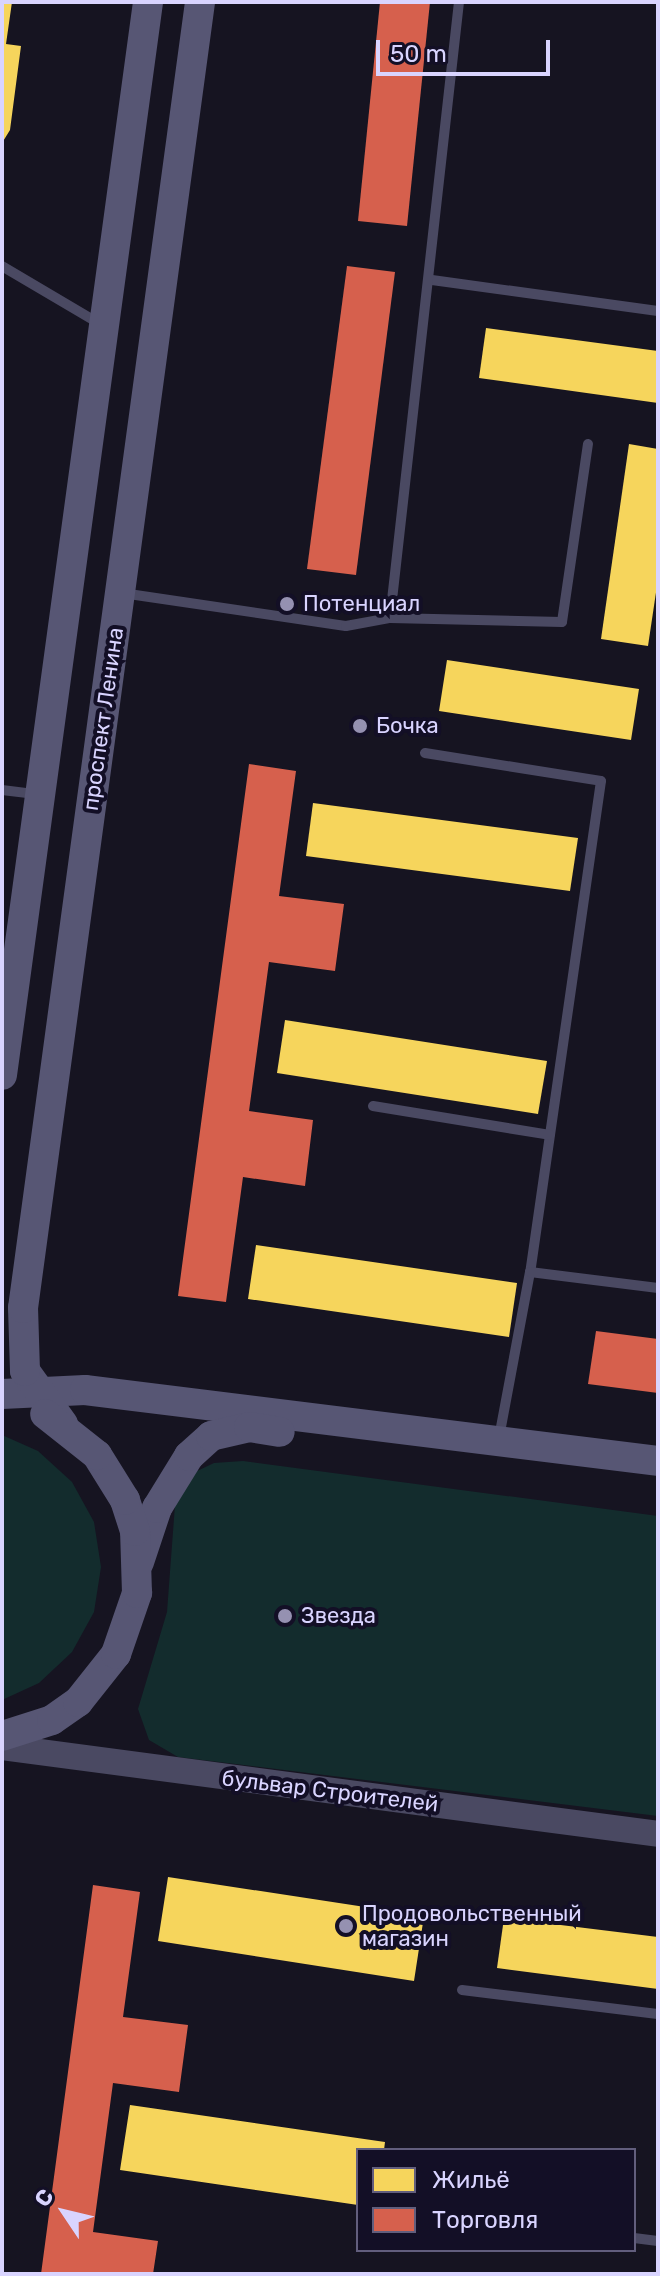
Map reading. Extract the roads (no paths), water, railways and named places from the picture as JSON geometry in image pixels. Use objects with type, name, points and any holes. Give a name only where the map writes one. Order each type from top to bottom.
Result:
[{"type":"main road","points":[[2,1075],[148,2]]},
{"type":"main road","name":"проспект Ленина","points":[[139,1562],[135,1531],[113,1476],[33,1389],[20,1349],[23,1308],[200,2]]},
{"type":"main road","points":[[2,1396],[33,1389],[85,1390],[658,1461]]},
{"type":"main road","points":[[2,1396],[63,1424]]},
{"type":"main road","points":[[8,1739],[78,1702],[116,1654],[128,1627],[139,1562],[157,1508],[189,1456],[211,1436],[249,1427],[658,1481]]},
{"type":"street","name":"бульвар Строителей","points":[[8,1739],[658,1834]]},
{"type":"lane","points":[[390,618],[432,280],[459,2]]},
{"type":"lane","points":[[2,266],[102,325]]},
{"type":"lane","points":[[432,280],[658,311]]},
{"type":"lane","points":[[120,593],[346,626],[390,618],[562,622],[588,444]]},
{"type":"lane","points":[[425,753],[601,781],[530,1272],[499,1440]]},
{"type":"lane","points":[[2,790],[42,795]]},
{"type":"lane","points":[[373,1106],[550,1135]]},
{"type":"lane","points":[[530,1272],[658,1288]]},
{"type":"lane","points":[[462,1990],[658,2014]]},
{"type":"lane","points":[[636,2238],[658,2241]]},
{"type":"place","name":"Потенциал","points":[[287,604]]},
{"type":"place","name":"Бочка","points":[[360,726]]},
{"type":"place","name":"Звезда","points":[[285,1616]]},
{"type":"place","name":"Продовольственный магазин","points":[[346,1926]]}]
